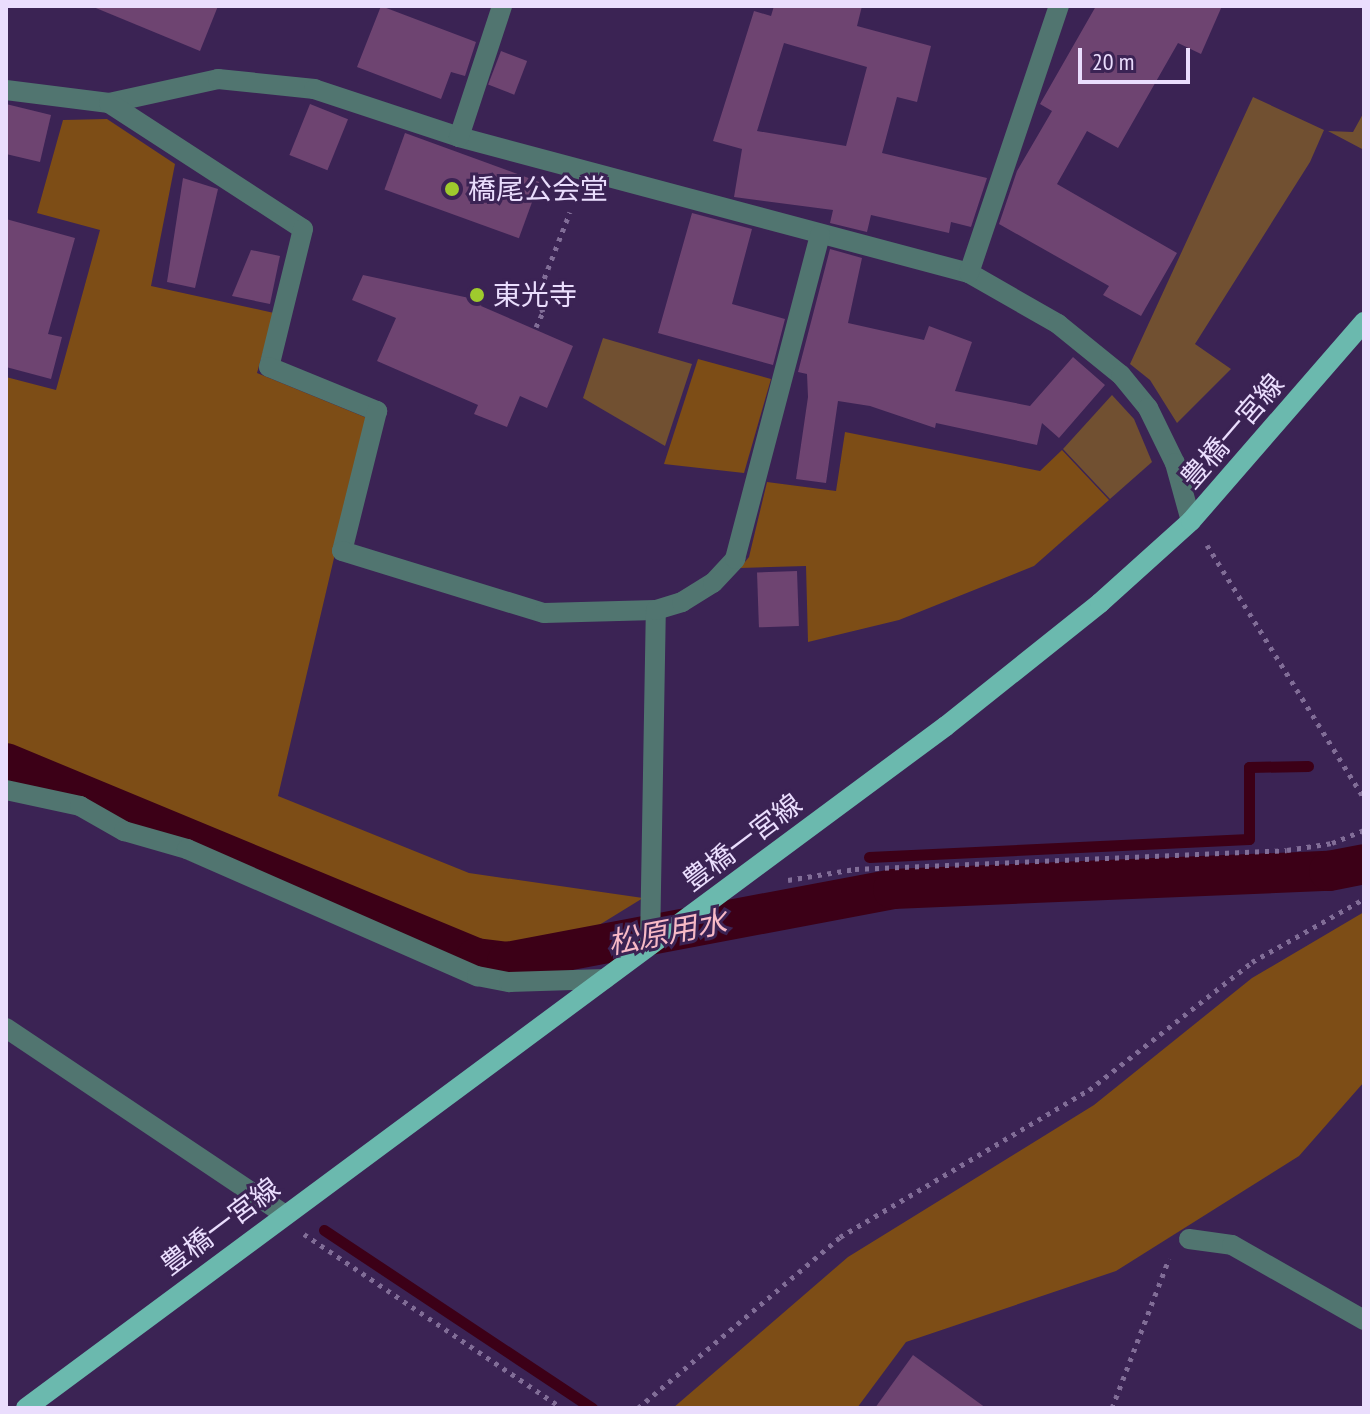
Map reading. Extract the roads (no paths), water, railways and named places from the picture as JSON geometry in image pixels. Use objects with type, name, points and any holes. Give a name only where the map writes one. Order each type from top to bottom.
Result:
[{"type":"main road","name":"豊橋一宮線","points":[[26,1408],[282,1213],[946,726],[1100,603],[1191,521],[1364,322]]},
{"type":"street","points":[[459,137],[502,6]]},
{"type":"street","points":[[969,273],[1059,6]]},
{"type":"street","points":[[6,90],[109,103],[218,79],[314,89],[459,137],[969,273],[1058,324],[1121,375],[1148,408],[1175,463],[1191,521]]},
{"type":"street","points":[[109,103],[303,229],[269,367],[377,411],[342,551],[544,613],[656,610],[682,602],[713,583],[735,559],[820,235]]},
{"type":"street","points":[[650,945],[656,610]]},
{"type":"street","points":[[6,790],[80,806],[124,831],[187,849],[477,976],[509,982],[605,979]]},
{"type":"street","points":[[6,1028],[282,1213]]},
{"type":"street","points":[[1189,1239],[1232,1245],[1364,1320]]},
{"type":"waterway","name":"松原用水","points":[[6,763],[476,958],[507,962],[893,889],[1329,871],[1364,864]]},
{"type":"waterway","points":[[869,857],[1249,839],[1249,767],[1308,766]]},
{"type":"waterway","points":[[324,1230],[592,1408]]},
{"type":"place","name":"橋尾公会堂","points":[[452,189]]},
{"type":"place","name":"東光寺","points":[[477,295]]}]
